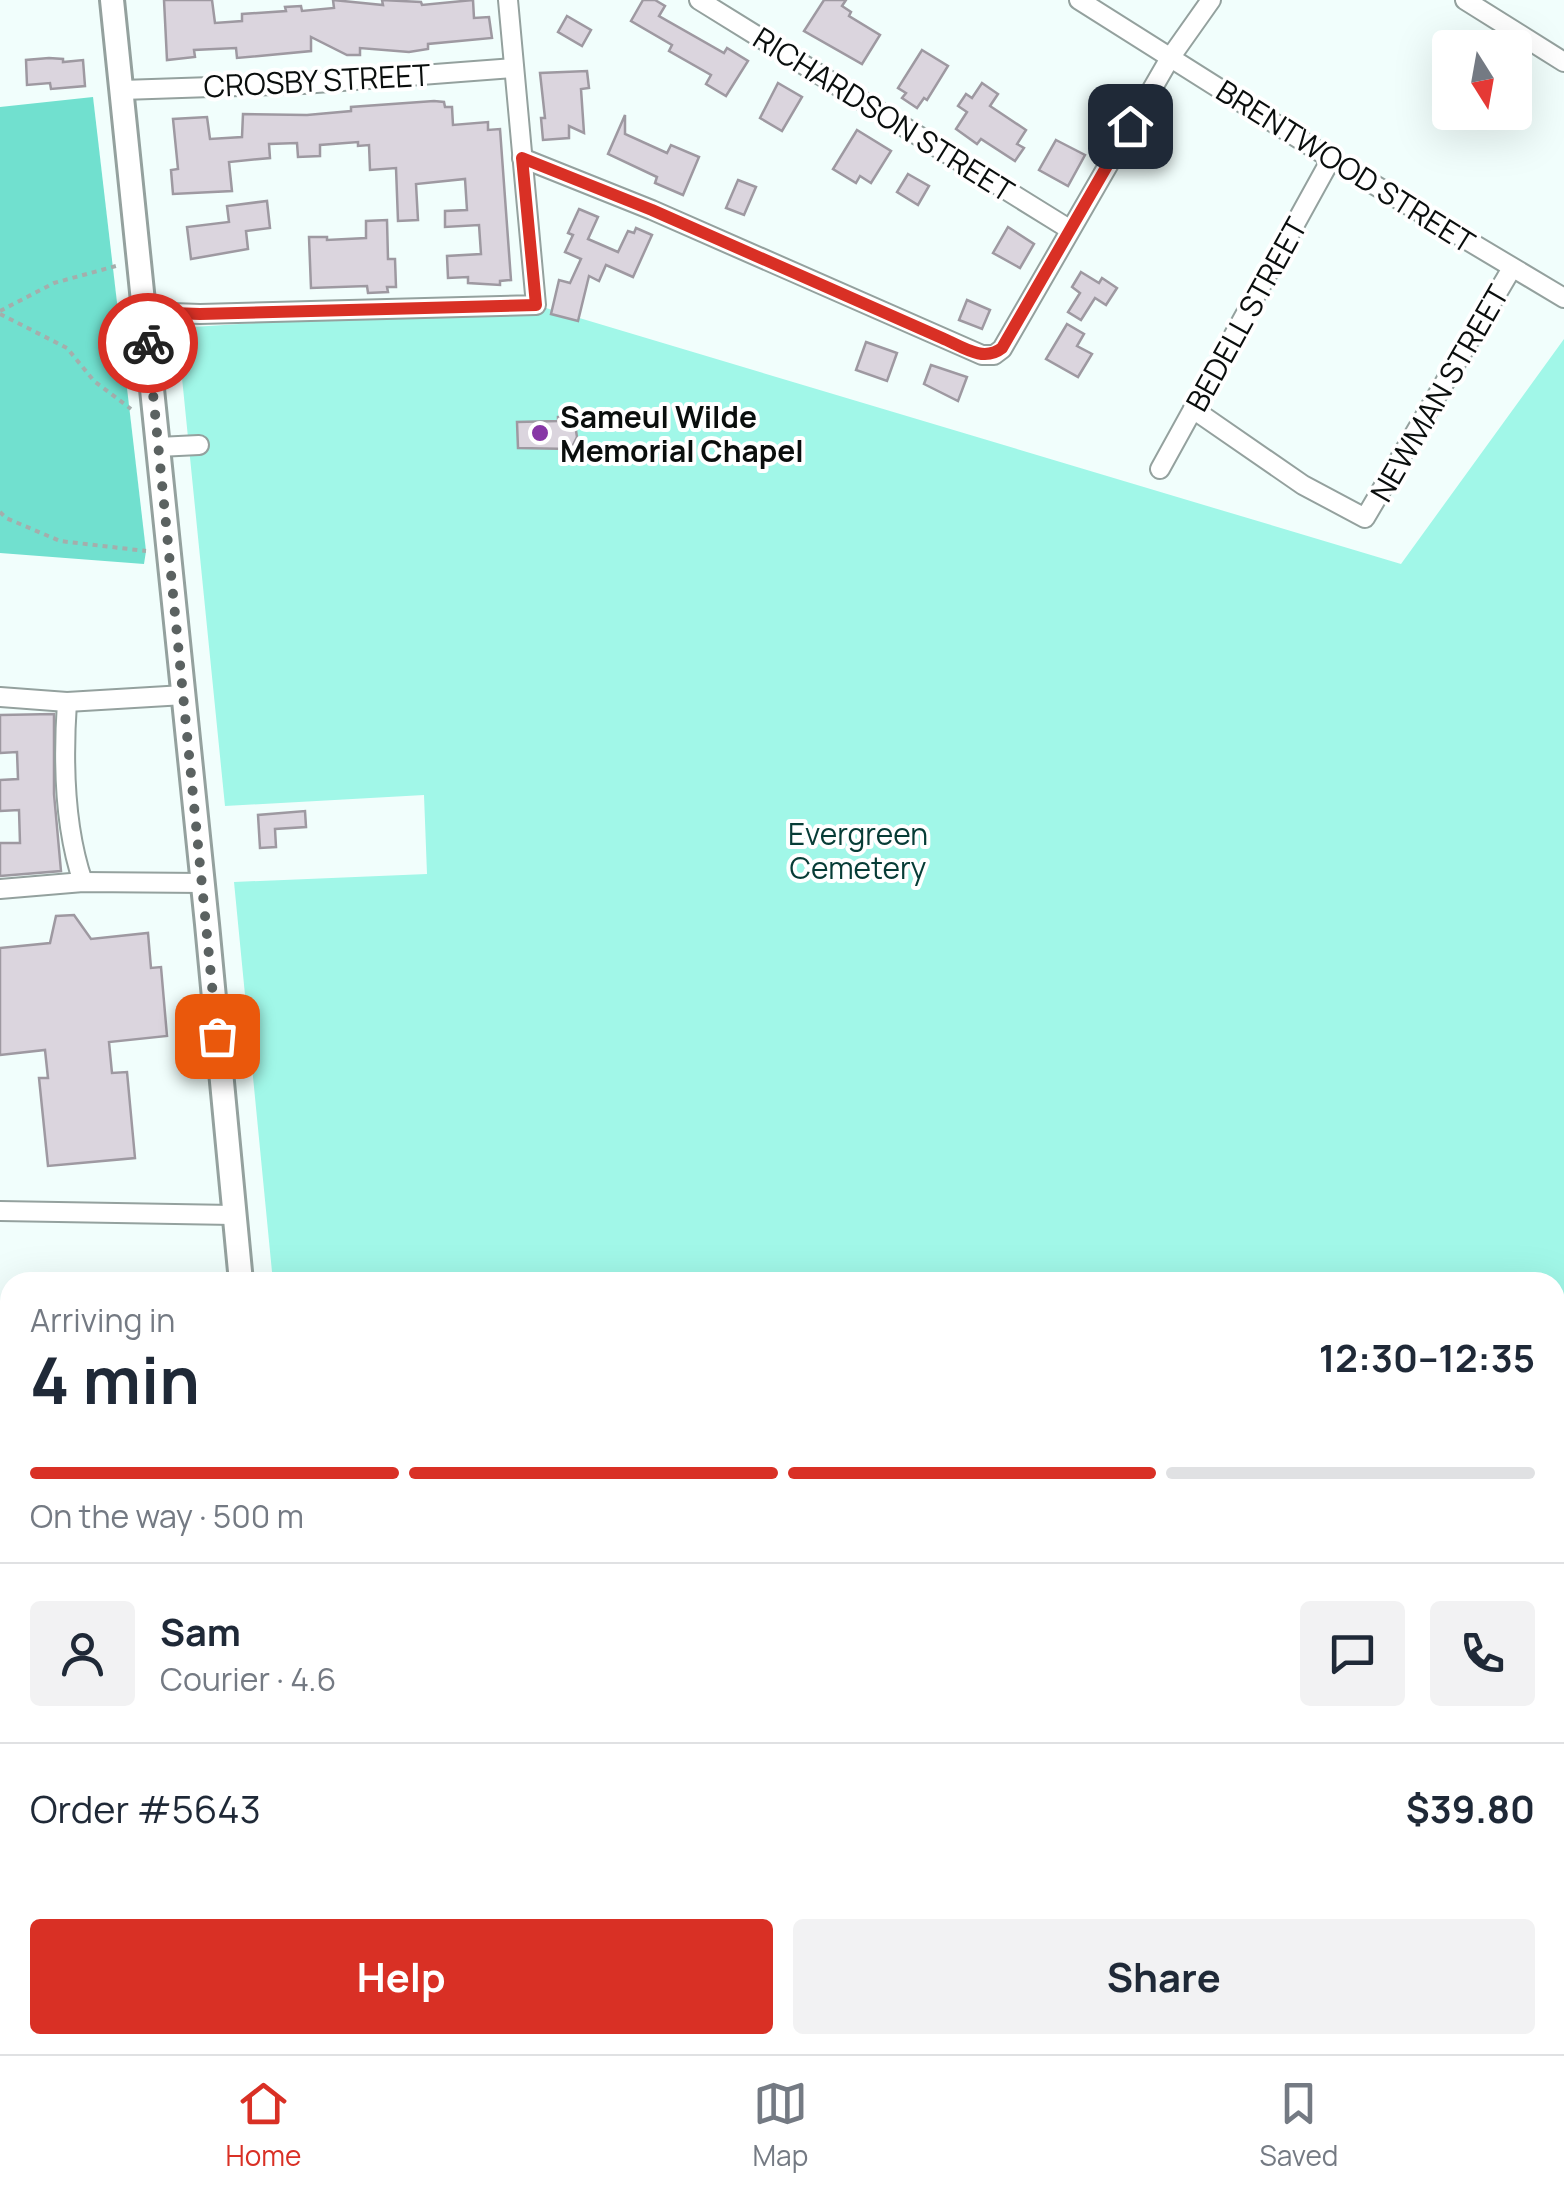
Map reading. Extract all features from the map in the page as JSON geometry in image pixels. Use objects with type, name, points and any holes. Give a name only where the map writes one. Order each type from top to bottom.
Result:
[{"type":"main road","points":[[112,0],[239,1272]]},
{"type":"street","points":[[145,312],[536,305],[508,0]]},
{"type":"street","name":"RICHARDSON STREET","points":[[699,0],[1070,229]]},
{"type":"street","name":"BRENTWOOD STREET","points":[[1080,0],[1331,159],[1564,298]]},
{"type":"street","points":[[522,158],[652,210],[982,355],[994,355],[1002,348],[1170,58],[1211,0]]},
{"type":"street","points":[[1465,0],[1564,62]]},
{"type":"street","name":"CROSBY STREET","points":[[122,90],[303,84],[513,68]]},
{"type":"street","name":"BEDELL STREET","points":[[1160,469],[1331,159]]},
{"type":"street","name":"NEWMAN STREET","points":[[1194,409],[1303,485],[1365,518],[1512,268]]},
{"type":"street","points":[[158,447],[199,445]]},
{"type":"street","points":[[0,697],[67,702],[184,695]]},
{"type":"street","points":[[67,702],[64,749],[75,859],[83,882]]},
{"type":"street","points":[[0,889],[83,882],[203,883]]},
{"type":"street","points":[[0,1211],[232,1215]]},
{"type":"path","points":[[0,312],[54,282],[116,266]]},
{"type":"path","points":[[0,312],[67,348],[94,381],[131,409]]},
{"type":"path","points":[[0,512],[60,541],[146,551]]},
{"type":"green space","points":[[93,97],[146,551],[144,564],[0,553],[0,107]]},
{"type":"green space","name":"Evergreen Cemetery","points":[[536,305],[1401,564],[1564,339],[1564,1272],[272,1272],[234,882],[427,874],[424,795],[225,806],[177,328]]},
{"type":"building","points":[[164,0],[212,0],[215,23],[242,21],[242,14],[286,11],[285,7],[301,6],[302,11],[334,8],[333,0],[422,5],[473,0],[474,18],[489,17],[492,38],[428,44],[428,49],[409,52],[360,48],[360,55],[347,55],[311,37],[311,51],[237,58],[236,48],[194,50],[195,57],[167,60]]},
{"type":"building","points":[[643,0],[655,0],[665,6],[659,16],[724,53],[727,48],[748,61],[726,96],[706,84],[711,75],[669,51],[672,45],[631,21]]},
{"type":"building","points":[[824,0],[846,0],[842,6],[851,12],[849,16],[880,35],[862,64],[804,31]]},
{"type":"building","points":[[567,16],[591,30],[582,46],[558,32]]},
{"type":"building","points":[[922,50],[948,66],[927,100],[924,98],[917,108],[902,98],[906,93],[898,88]]},
{"type":"building","points":[[49,58],[63,62],[83,60],[85,86],[51,89],[50,83],[27,85],[26,60]]},
{"type":"building","points":[[587,71],[589,88],[581,89],[584,133],[569,126],[569,138],[543,140],[540,73]]},
{"type":"building","points":[[778,83],[802,97],[782,131],[760,118]]},
{"type":"building","points":[[982,83],[998,94],[990,106],[1026,130],[1017,144],[1024,148],[1015,161],[981,139],[977,144],[956,129],[967,112],[958,106],[966,94],[972,98]]},
{"type":"building","points":[[434,101],[452,107],[453,125],[488,122],[488,130],[500,129],[511,280],[500,281],[500,285],[468,283],[468,277],[448,278],[447,256],[481,254],[479,225],[445,227],[445,211],[467,210],[465,179],[416,184],[418,220],[398,221],[396,168],[370,170],[369,145],[320,145],[320,156],[298,157],[297,143],[269,144],[270,158],[229,162],[232,191],[173,194],[171,170],[178,169],[173,119],[207,117],[210,139],[242,137],[243,114],[307,115],[351,111],[351,107]]},
{"type":"building","points":[[625,115],[625,134],[667,153],[671,145],[699,157],[683,195],[655,183],[657,177],[608,154]]},
{"type":"building","points":[[857,130],[891,151],[871,183],[860,176],[856,183],[833,169]]},
{"type":"building","points":[[1056,140],[1085,155],[1068,186],[1039,170]]},
{"type":"building","points":[[908,174],[929,186],[918,205],[897,192]]},
{"type":"building","points":[[738,180],[756,187],[744,215],[726,208]]},
{"type":"building","points":[[267,201],[270,228],[246,231],[248,249],[191,259],[187,227],[229,222],[227,206]]},
{"type":"building","points":[[579,209],[598,217],[588,239],[618,252],[628,231],[634,233],[636,228],[652,235],[633,277],[606,265],[599,281],[589,276],[578,321],[551,314],[559,280],[570,283],[581,259],[565,252],[573,235],[568,233]]},
{"type":"building","points":[[387,220],[388,259],[395,259],[396,287],[387,287],[388,292],[368,293],[367,286],[311,288],[309,237],[366,238],[366,221]]},
{"type":"building","points":[[1008,227],[1034,244],[1020,268],[993,253]]},
{"type":"building","points":[[1081,272],[1099,283],[1102,278],[1117,288],[1106,305],[1095,298],[1081,320],[1068,312],[1080,293],[1072,287]]},
{"type":"building","points":[[967,300],[990,310],[982,329],[959,320]]},
{"type":"building","points":[[1067,324],[1084,334],[1077,346],[1092,354],[1078,377],[1046,359]]},
{"type":"building","points":[[866,342],[897,353],[887,381],[856,370]]},
{"type":"building","points":[[931,365],[967,377],[958,401],[924,384]]},
{"type":"building","name":"Sameul Wilde Memorial Chapel","points":[[558,417],[569,417],[575,424],[577,437],[571,449],[518,448],[517,422],[558,421]]},
{"type":"building","points":[[54,714],[54,794],[61,871],[0,876],[0,843],[20,843],[19,810],[0,811],[0,780],[18,779],[17,752],[0,753],[0,715]]},
{"type":"building","points":[[305,811],[306,827],[275,829],[276,847],[260,848],[258,815]]},
{"type":"building","points":[[74,915],[91,939],[148,933],[151,968],[161,967],[167,1036],[109,1042],[112,1073],[127,1072],[135,1158],[48,1166],[39,1078],[48,1078],[45,1050],[0,1055],[0,948],[50,943],[56,916]]},
{"type":"way so far","points":[[148,343],[217,1036]]},
{"type":"place","name":"Sameul Wilde Memorial Chapel","points":[[540,433]]},
{"type":"route","points":[[148,343],[145,312],[536,305],[522,158],[652,210],[982,355],[994,355],[1002,348],[1130,126]]}]
